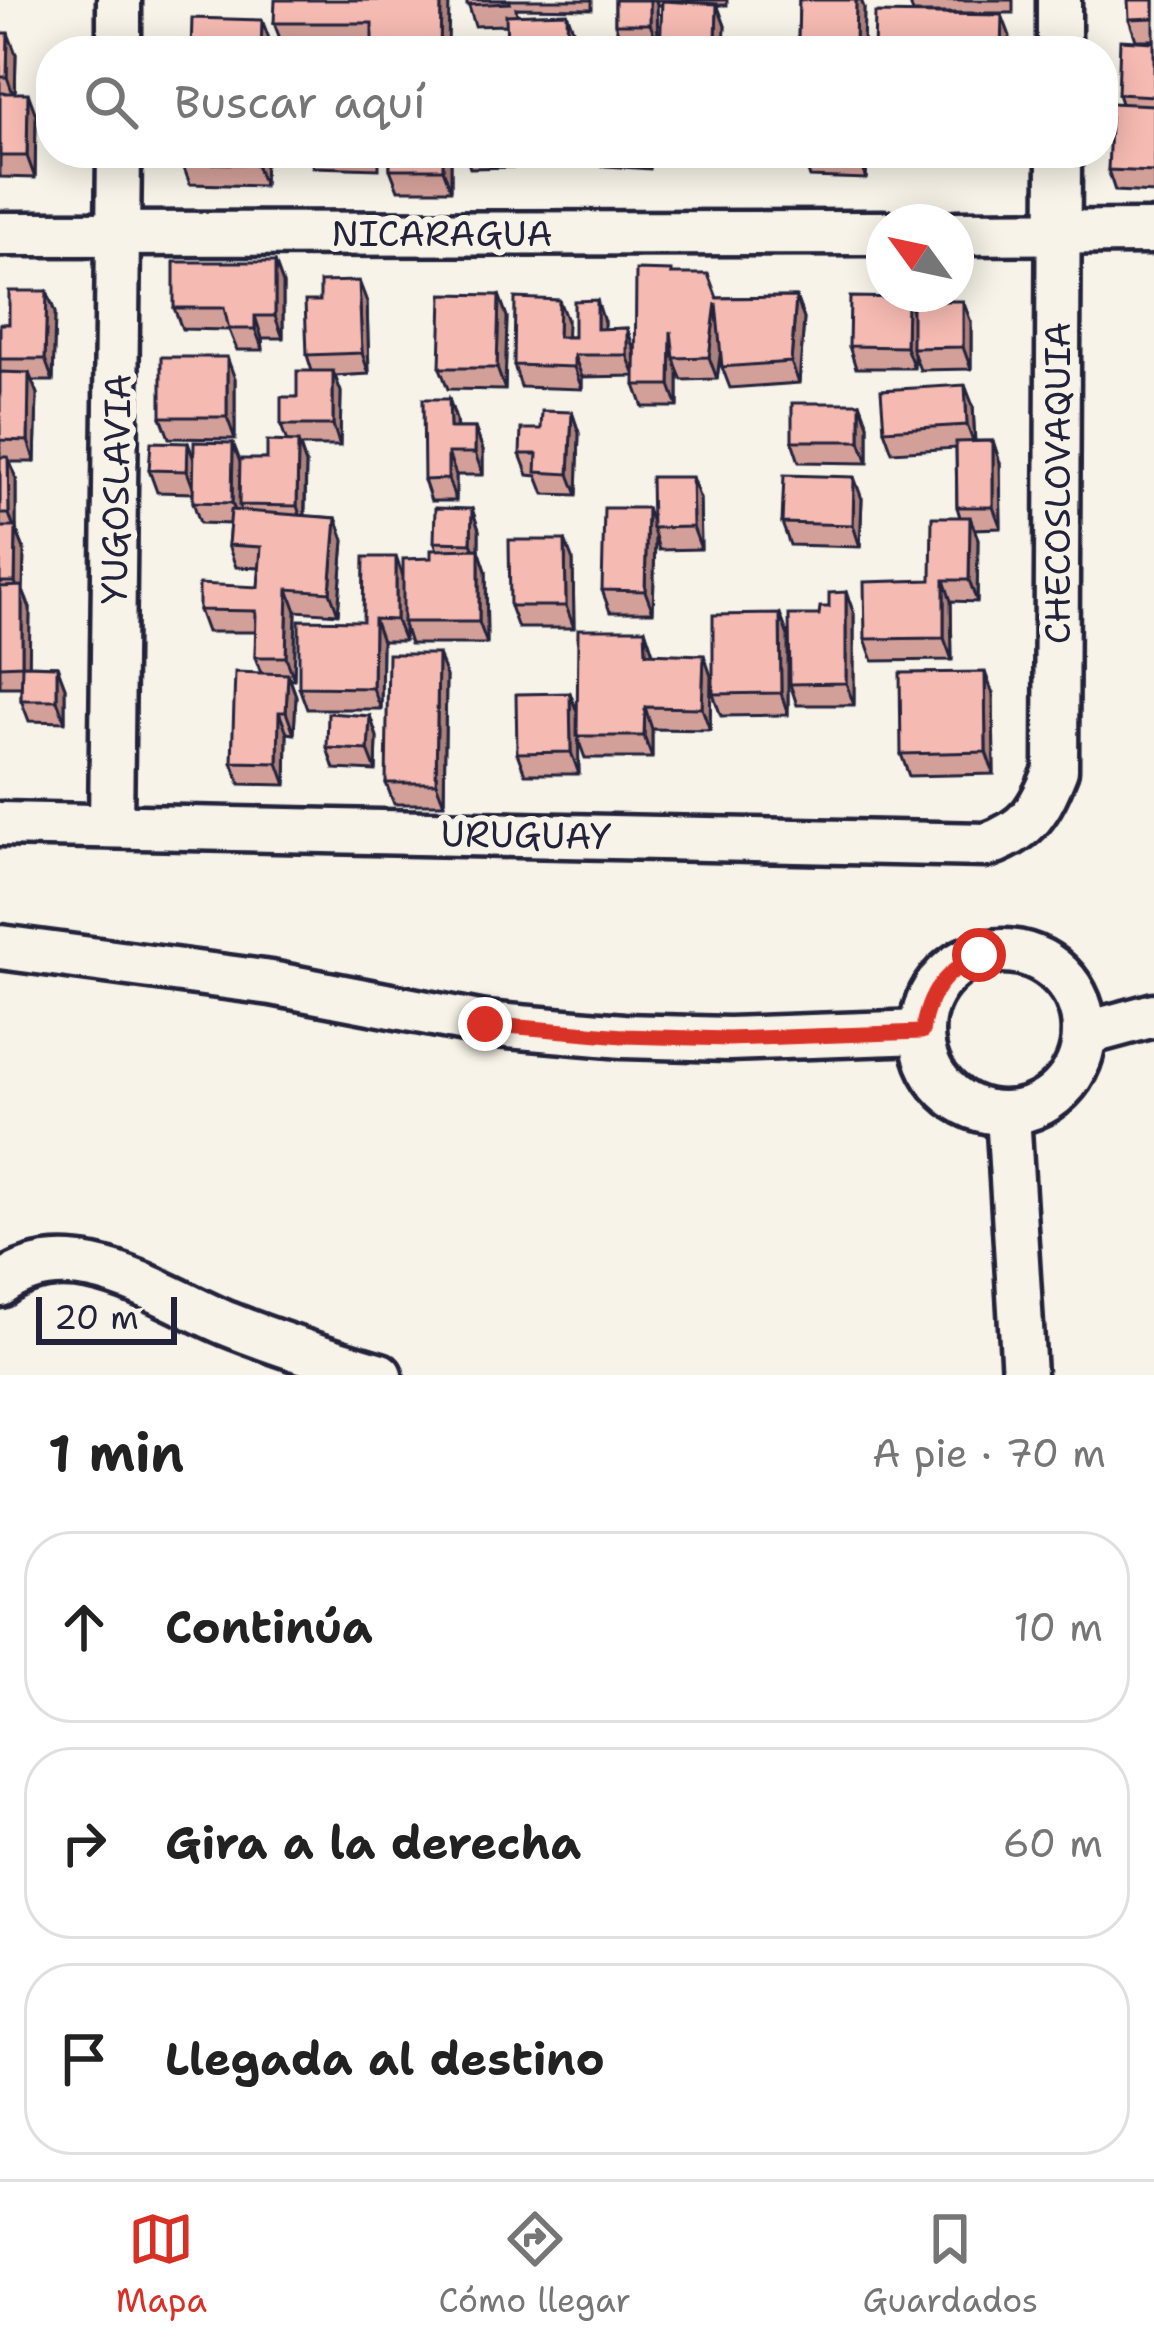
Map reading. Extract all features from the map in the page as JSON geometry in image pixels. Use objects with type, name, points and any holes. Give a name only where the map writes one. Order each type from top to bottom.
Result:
[{"type":"street","points":[[119,0],[119,36]]},
{"type":"street","points":[[1059,0],[1059,36]]},
{"type":"street","name":"YUGOSLAVIA","points":[[111,825],[119,168]]},
{"type":"street","name":"CHECOSLOVAQUIA","points":[[1040,810],[1056,770],[1059,168]]},
{"type":"street","points":[[974,233],[1154,232]]},
{"type":"street","name":"NICARAGUA","points":[[0,233],[866,233]]},
{"type":"street","name":"URUGUAY","points":[[0,824],[987,845],[1009,837],[1040,810]]},
{"type":"street","points":[[0,947],[272,983],[508,1026],[729,1039],[922,1032]]},
{"type":"street","points":[[1004,951],[1029,956],[1060,976],[1081,1008],[1084,1034],[1070,1079],[1032,1108],[1008,1114],[969,1106],[938,1082],[926,1058],[922,1032],[926,1006],[956,966],[979,955],[1004,951]]},
{"type":"street","points":[[1084,1034],[1154,1016]]},
{"type":"street","points":[[1008,1114],[1024,1375]]},
{"type":"street","points":[[0,1285],[53,1264],[95,1267],[229,1325],[380,1375]]},
{"type":"building","points":[[275,0],[441,0],[440,36],[372,36],[372,23],[274,23]]},
{"type":"building","points":[[467,0],[510,0],[510,3],[467,5]]},
{"type":"building","points":[[615,0],[650,0],[650,24],[615,24]]},
{"type":"building","points":[[799,0],[856,0],[855,36],[798,36]]},
{"type":"building","points":[[1128,0],[1154,0],[1154,18],[1129,19]]},
{"type":"building","points":[[662,1],[717,4],[716,36],[661,36]]},
{"type":"building","points":[[567,13],[568,36],[507,36],[506,15]]},
{"type":"building","points":[[875,13],[1002,15],[1001,36],[874,36]]},
{"type":"building","points":[[192,18],[262,20],[261,36],[191,36]]},
{"type":"building","points":[[0,33],[8,33],[7,77],[0,77]]},
{"type":"building","points":[[1120,40],[1154,42],[1154,96],[1118,94]]},
{"type":"building","points":[[0,93],[28,93],[27,156],[0,156]]},
{"type":"building","points":[[1118,103],[1154,105],[1154,172],[1108,170],[1118,168]]},
{"type":"building","points":[[174,262],[275,262],[275,316],[255,316],[255,329],[229,329],[224,308],[174,308]]},
{"type":"building","points":[[636,270],[708,274],[717,298],[796,297],[791,362],[722,367],[716,303],[709,357],[674,358],[671,331],[670,385],[635,385]]},
{"type":"building","points":[[359,281],[362,353],[307,355],[305,301],[320,301],[320,282]]},
{"type":"building","points":[[9,291],[47,291],[45,359],[0,359],[0,324],[9,324]]},
{"type":"building","points":[[442,294],[499,295],[497,368],[440,368]]},
{"type":"building","points":[[850,297],[866,297],[866,312],[907,312],[906,347],[849,346]]},
{"type":"building","points":[[515,298],[559,300],[558,337],[574,337],[574,301],[597,300],[597,329],[627,328],[627,355],[574,355],[574,367],[514,365]]},
{"type":"building","points":[[912,312],[963,312],[963,347],[912,348]]},
{"type":"building","points":[[161,357],[227,357],[227,417],[161,417]]},
{"type":"building","points":[[297,371],[333,371],[333,425],[281,425],[281,397],[297,397]]},
{"type":"building","points":[[0,372],[29,373],[28,441],[0,440]]},
{"type":"building","points":[[965,385],[967,425],[884,430],[881,390]]},
{"type":"building","points":[[423,399],[449,399],[450,428],[475,428],[475,453],[448,453],[448,479],[424,480]]},
{"type":"building","points":[[792,403],[860,403],[860,441],[792,441]]},
{"type":"building","points":[[542,411],[572,412],[569,474],[536,472],[537,454],[520,454],[521,429],[541,429]]},
{"type":"building","points":[[267,441],[298,442],[297,506],[239,505],[240,459],[267,459]]},
{"type":"building","points":[[993,441],[993,507],[957,507],[956,442]]},
{"type":"building","points":[[151,442],[188,443],[187,471],[149,470]]},
{"type":"building","points":[[194,442],[233,443],[232,503],[193,502]]},
{"type":"building","points":[[0,457],[8,457],[9,514],[0,514]]},
{"type":"building","points":[[784,475],[854,477],[853,525],[782,523]]},
{"type":"building","points":[[651,477],[692,477],[693,527],[652,528]]},
{"type":"building","points":[[435,508],[472,509],[471,543],[434,542]]},
{"type":"building","points":[[604,508],[647,508],[645,591],[602,590]]},
{"type":"building","points":[[231,510],[336,518],[330,592],[288,589],[286,657],[255,657],[256,611],[199,610],[199,584],[258,587],[261,547],[228,545]]},
{"type":"building","points":[[932,517],[970,517],[969,580],[944,580],[944,638],[865,639],[864,582],[931,580]]},
{"type":"building","points":[[0,527],[16,527],[15,582],[0,582]]},
{"type":"building","points":[[509,540],[565,540],[566,606],[510,606]]},
{"type":"building","points":[[479,549],[479,622],[403,622],[403,559],[431,558],[431,550]]},
{"type":"building","points":[[364,557],[396,557],[396,620],[374,619],[373,688],[299,687],[299,620],[363,621]]},
{"type":"building","points":[[22,586],[22,665],[0,666],[0,587]]},
{"type":"building","points":[[846,592],[846,683],[790,684],[789,615],[819,615],[820,607],[829,607],[829,593]]},
{"type":"building","points":[[780,614],[781,693],[713,694],[713,615]]},
{"type":"building","points":[[578,629],[645,629],[646,653],[704,655],[702,708],[645,707],[644,736],[577,736]]},
{"type":"building","points":[[388,654],[438,654],[436,783],[386,783]]},
{"type":"building","points":[[22,665],[57,666],[57,700],[21,700]]},
{"type":"building","points":[[235,672],[288,674],[286,712],[279,712],[278,763],[232,762]]},
{"type":"building","points":[[985,672],[986,752],[901,754],[900,673]]},
{"type":"building","points":[[570,693],[571,752],[517,753],[516,694]]},
{"type":"building","points":[[328,713],[370,716],[368,750],[327,748]]},
{"type":"route","points":[[485,1024],[729,1039],[922,1032],[926,1006],[938,984],[956,966],[979,955]]}]
